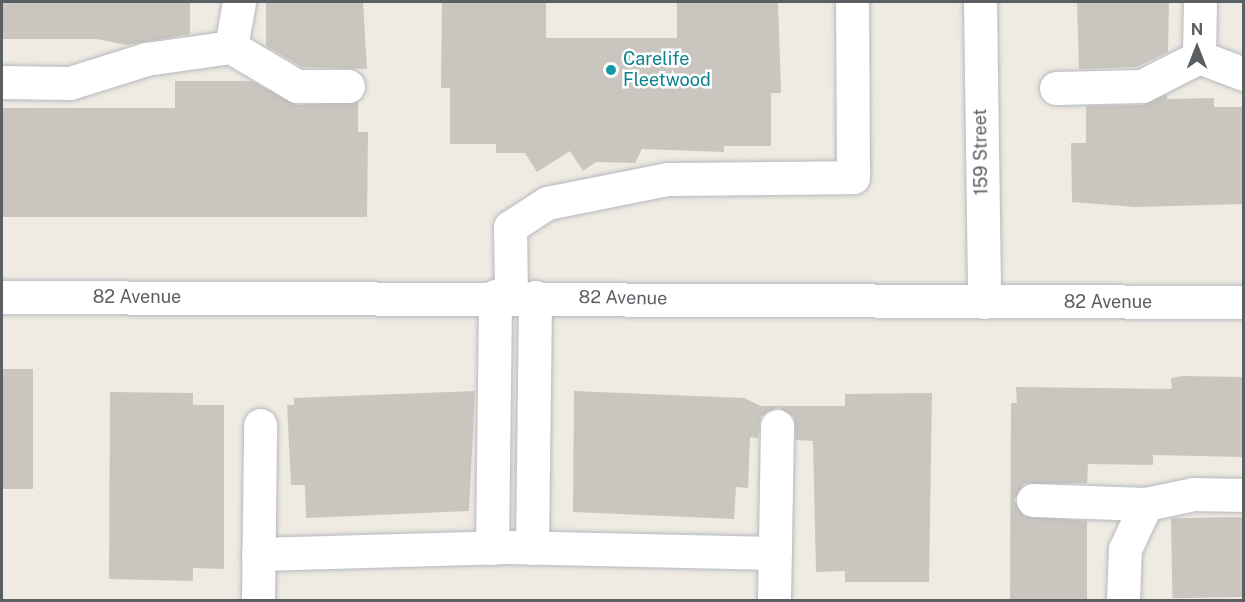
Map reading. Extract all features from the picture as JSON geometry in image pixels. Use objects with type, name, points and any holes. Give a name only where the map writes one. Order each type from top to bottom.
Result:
[{"type":"street","points":[[231,46],[239,2]]},
{"type":"street","points":[[532,548],[510,227],[547,203],[667,179],[853,177],[852,2]]},
{"type":"street","name":"159 Street","points":[[980,2],[984,302]]},
{"type":"street","points":[[1199,57],[1200,2]]},
{"type":"street","points":[[2,82],[70,83],[146,59],[231,46],[297,86],[348,86]]},
{"type":"street","points":[[1056,87],[1142,86],[1199,57],[1244,74]]},
{"type":"street","points":[[492,548],[514,296]]},
{"type":"street","name":"82 Avenue","points":[[2,297],[514,296],[984,302],[1244,302]]},
{"type":"street","points":[[258,600],[260,425]]},
{"type":"street","points":[[774,600],[777,426]]},
{"type":"street","points":[[1033,500],[1146,504],[1176,496],[1244,495]]},
{"type":"street","points":[[1123,600],[1125,549],[1146,504]]},
{"type":"street","points":[[258,554],[492,548],[775,553]]},
{"type":"building","points":[[2,2],[190,2],[190,34],[127,45],[97,39],[2,39]]},
{"type":"building","points":[[266,2],[363,2],[367,69],[302,67],[266,46]]},
{"type":"building","name":"Carelife Fleetwood","points":[[442,2],[546,2],[546,38],[677,38],[677,2],[778,2],[781,93],[771,93],[771,146],[724,146],[724,152],[642,149],[635,163],[596,162],[583,171],[570,151],[537,172],[525,153],[496,153],[496,144],[450,144],[450,88],[441,88]]},
{"type":"building","points":[[1077,2],[1169,2],[1168,52],[1137,67],[1079,69]]},
{"type":"building","points":[[175,81],[252,81],[297,105],[358,102],[358,132],[368,132],[367,217],[2,217],[2,108],[175,108]]},
{"type":"building","points":[[1167,94],[1167,99],[1214,98],[1214,107],[1242,107],[1244,204],[1135,207],[1072,202],[1071,143],[1086,143],[1086,106],[1142,105]]},
{"type":"building","points":[[2,369],[33,369],[33,489],[2,489]]},
{"type":"building","points":[[1183,376],[1244,377],[1243,457],[1153,455],[1153,465],[1088,464],[1087,483],[1024,484],[1014,500],[1024,516],[1087,521],[1087,600],[1010,600],[1011,403],[1017,403],[1016,387],[1172,389],[1171,378]]},
{"type":"building","points":[[475,391],[469,511],[306,518],[305,485],[291,485],[287,405],[294,405],[294,398]]},
{"type":"building","points":[[574,391],[744,398],[761,406],[845,406],[845,394],[932,393],[929,582],[845,582],[845,571],[816,572],[813,441],[796,440],[794,417],[778,407],[761,416],[758,438],[750,437],[748,488],[736,487],[734,519],[573,512]]},
{"type":"building","points":[[110,392],[193,393],[193,405],[224,405],[224,569],[193,568],[193,581],[109,579]]},
{"type":"building","points":[[1242,517],[1243,597],[1172,598],[1171,518]]},
{"type":"place","name":"Carelife Fleetwood","points":[[611,70]]}]
